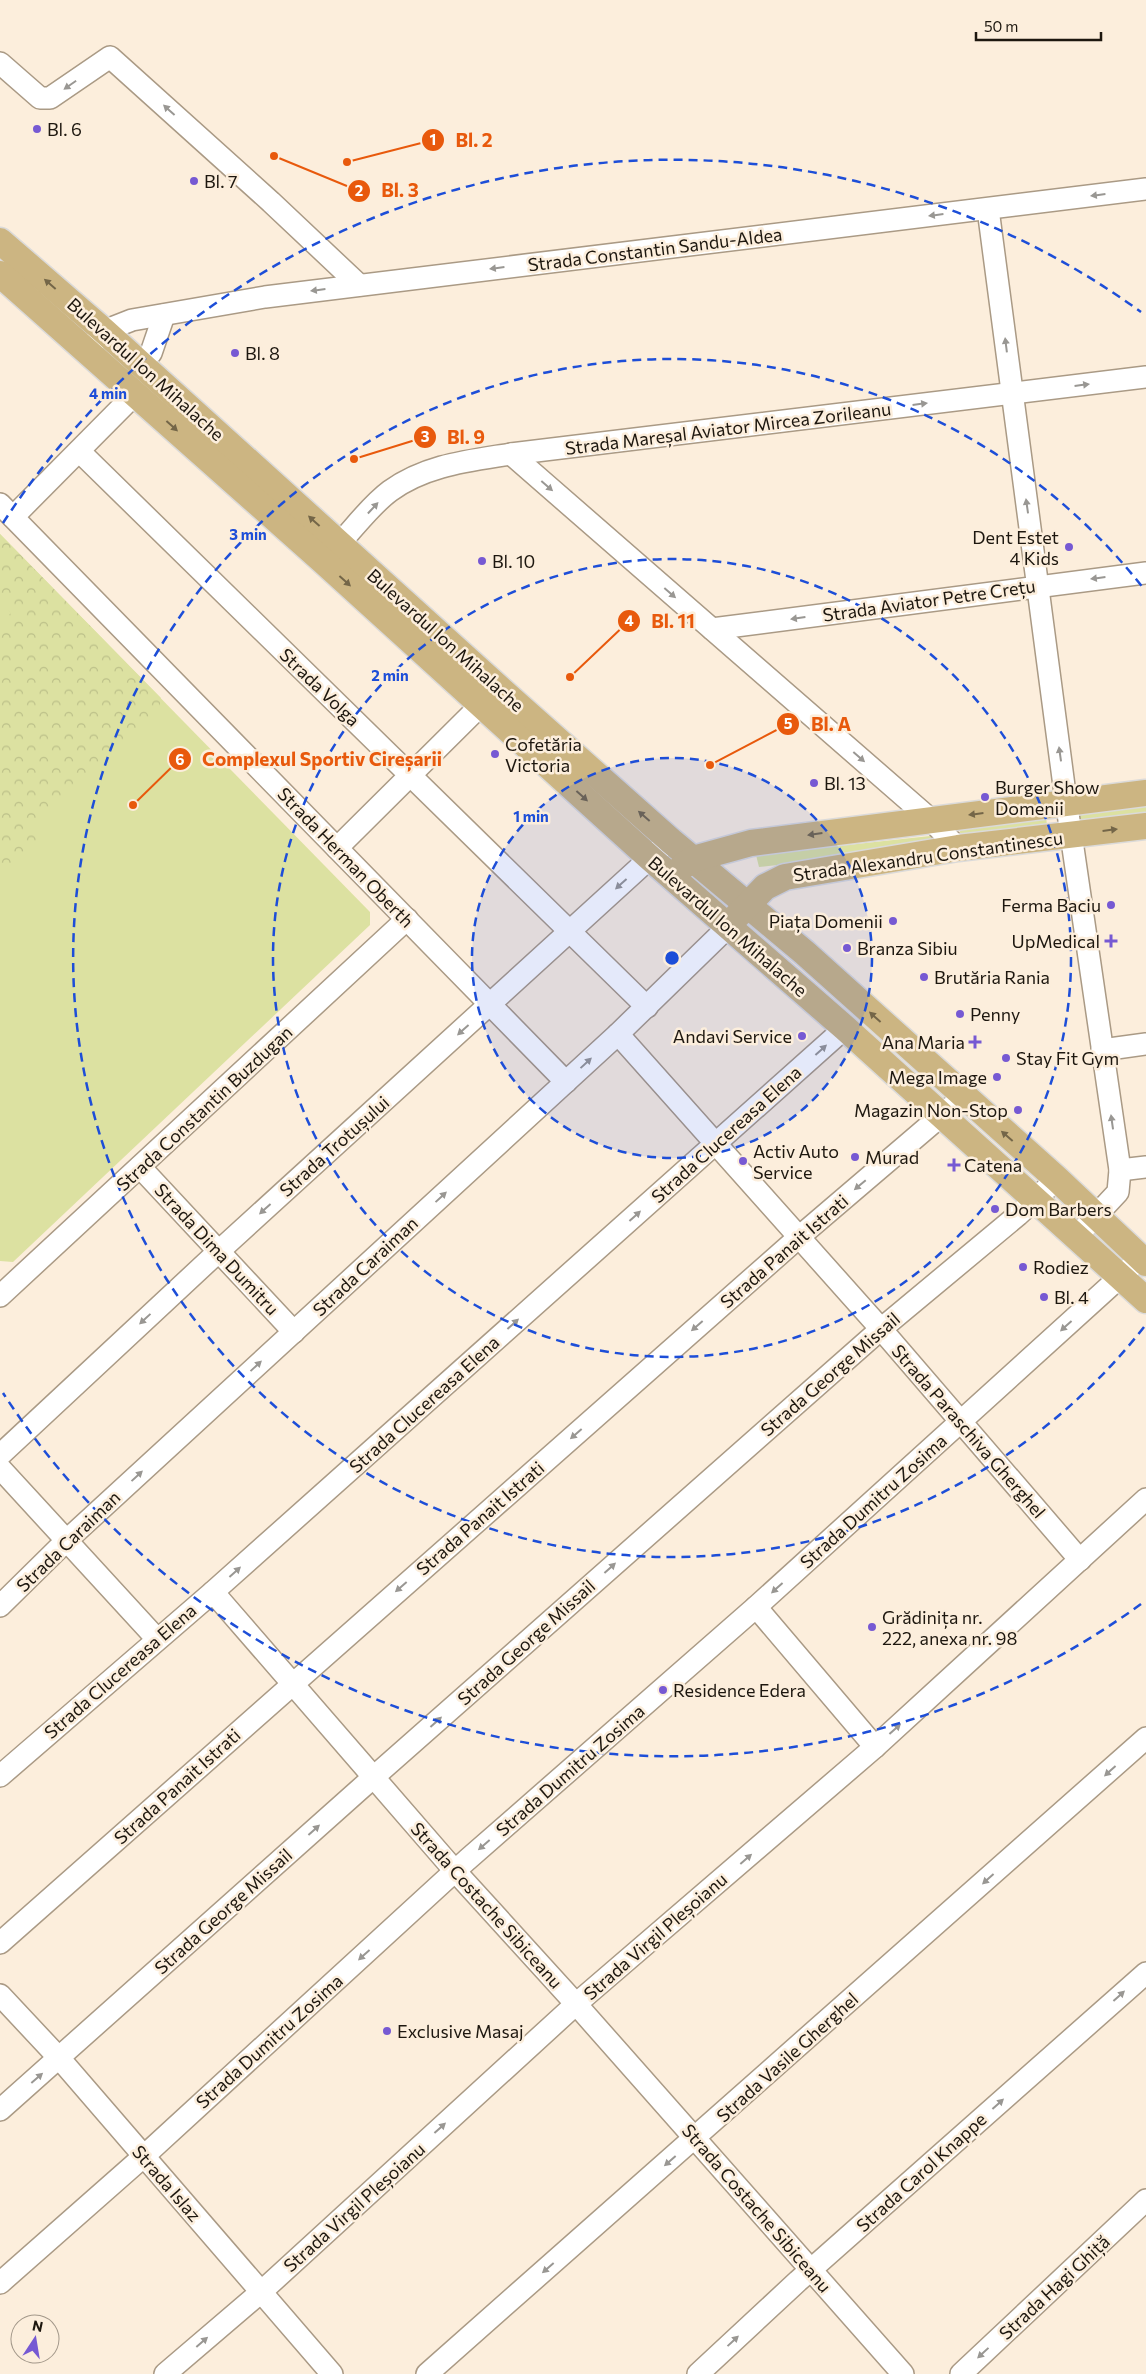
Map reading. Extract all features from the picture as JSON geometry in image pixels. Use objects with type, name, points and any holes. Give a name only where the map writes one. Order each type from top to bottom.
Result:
[{"type":"main road","name":"Bulevardul Ion Mihalache","points":[[0,241],[104,330],[339,544],[671,841],[805,953],[1143,1260]]},
{"type":"main road","name":"Bulevardul Ion Mihalache","points":[[0,274],[650,858],[845,1028],[1146,1300]]},
{"type":"main road","name":"Strada Alexandru Constantinescu","points":[[670,875],[693,859],[751,843],[1146,793]]},
{"type":"main road","name":"Strada Alexandru Constantinescu","points":[[729,926],[765,887],[785,877],[958,848],[1146,826]]},
{"type":"street","points":[[0,63],[40,98],[46,99],[110,57],[359,285]]},
{"type":"street","name":"Strada Constantin Sandu-Aldea","points":[[104,330],[132,320],[265,297],[1146,189]]},
{"type":"street","points":[[988,209],[1066,802],[1120,1170],[1118,1192],[1097,1217],[1076,1237]]},
{"type":"street","points":[[152,353],[164,315]]},
{"type":"street","points":[[87,351],[104,330]]},
{"type":"street","name":"Strada Mareșal Aviator Mircea Zorileanu","points":[[339,544],[388,492],[412,477],[436,467],[511,454],[1146,377]]},
{"type":"street","points":[[6,511],[78,451],[135,394]]},
{"type":"street","name":"Strada Volga","points":[[78,451],[647,1007]]},
{"type":"street","points":[[511,454],[930,819],[958,848]]},
{"type":"street","name":"Strada Herman Oberth","points":[[6,511],[566,1082]]},
{"type":"street","name":"Strada Aviator Petre Crețu","points":[[712,629],[1146,573]]},
{"type":"street","points":[[337,848],[481,705]]},
{"type":"street","name":"Strada Trotușului","points":[[0,1454],[219,1251],[650,858],[671,841]]},
{"type":"street","name":"Strada Constantin Buzdugan","points":[[0,1296],[407,919]]},
{"type":"street","name":"Strada Caraiman","points":[[0,1606],[66,1540],[647,1007],[729,926]]},
{"type":"street","name":"Strada Clucereasa Elena","points":[[0,1776],[213,1592],[845,1028]]},
{"type":"street","name":"Strada Paraschiva Gherghel","points":[[618,1034],[881,1328],[1080,1560]]},
{"type":"street","points":[[1102,1050],[1146,1044]]},
{"type":"street","name":"Strada Panait Istrati","points":[[0,1943],[799,1237],[963,1097]]},
{"type":"street","name":"Strada Dima Dumitru","points":[[140,1167],[294,1332]]},
{"type":"street","points":[[1120,1170],[1146,1167]]},
{"type":"street","name":"Strada George Missail","points":[[0,2110],[881,1328],[1057,1180]]},
{"type":"street","name":"Strada Dumitru Zosima","points":[[0,2283],[144,2156],[455,1871],[756,1607],[960,1421],[1121,1277],[1143,1260]]},
{"type":"street","points":[[0,1468],[157,1639]]},
{"type":"street","name":"Strada Virgil Pleșoianu","points":[[165,2374],[261,2292],[576,2004],[875,1747],[1146,1499]]},
{"type":"street","name":"Strada Costache Sibiceanu","points":[[213,1592],[455,1871],[696,2138],[903,2374]]},
{"type":"street","points":[[756,1607],[875,1747]]},
{"type":"street","name":"Strada Vasile Gherghel","points":[[427,2374],[1146,1738]]},
{"type":"street","name":"Strada Carol Knappe","points":[[698,2374],[811,2270],[1146,1973]]},
{"type":"street","name":"Strada Islaz","points":[[0,1995],[60,2058],[332,2374]]},
{"type":"street","name":"Strada Hagi Ghiță","points":[[961,2374],[1146,2200]]},
{"type":"green space","points":[[0,534],[370,912],[370,925],[13,1262],[0,1261]]},
{"type":"green space","points":[[0,534],[161,698],[159,709],[36,820],[39,839],[0,875],[0,623],[11,613],[0,601]]},
{"type":"green space","points":[[1146,804],[1146,818],[1080,823],[1079,815]]},
{"type":"green space","points":[[1046,817],[1047,825],[961,836],[959,828]]},
{"type":"green space","points":[[930,836],[935,840],[935,847],[759,867],[756,855]]},
{"type":"place","name":"Bl. 6","points":[[37,129]]},
{"type":"place","name":"Bl. 3","points":[[274,156]]},
{"type":"place","name":"Bl. 2","points":[[347,162]]},
{"type":"place","name":"Bl. 7","points":[[194,181]]},
{"type":"place","name":"Bl. 8","points":[[235,353]]},
{"type":"place","name":"Bl. 9","points":[[354,459]]},
{"type":"place","name":"Dent Estet 4 Kids","points":[[1069,547]]},
{"type":"place","name":"Bl. 10","points":[[482,561]]},
{"type":"place","name":"Bl. 11","points":[[570,677]]},
{"type":"place","name":"Cofetăria Victoria","points":[[495,754]]},
{"type":"place","name":"Bl. A","points":[[710,765]]},
{"type":"place","name":"Bl. 13","points":[[814,783]]},
{"type":"place","name":"Burger Show Domenii","points":[[985,797]]},
{"type":"place","name":"Complexul Sportiv Cireșarii","points":[[133,805]]},
{"type":"place","name":"Ferma Baciu","points":[[1111,905]]},
{"type":"place","name":"Piața Domenii","points":[[893,921]]},
{"type":"place","name":"UpMedical","points":[[1111,941]]},
{"type":"place","name":"Branza Sibiu","points":[[847,948]]},
{"type":"place","name":"Brutăria Rania","points":[[924,977]]},
{"type":"place","name":"Penny","points":[[960,1014]]},
{"type":"place","name":"Andavi Service","points":[[802,1036]]},
{"type":"place","name":"Ana Maria","points":[[975,1042]]},
{"type":"place","name":"Stay Fit Gym","points":[[1006,1058]]},
{"type":"place","name":"Mega Image","points":[[997,1077]]},
{"type":"place","name":"Magazin Non-Stop","points":[[1018,1110]]},
{"type":"place","name":"Murad","points":[[855,1157]]},
{"type":"place","name":"Activ Auto Service","points":[[743,1161]]},
{"type":"place","name":"Catena","points":[[954,1165]]},
{"type":"place","name":"Dom Barbers","points":[[995,1209]]},
{"type":"place","name":"Rodiez","points":[[1023,1267]]},
{"type":"place","name":"Bl. 4","points":[[1044,1297]]},
{"type":"place","name":"Grădinița nr. 222, anexa nr. 98","points":[[872,1627]]},
{"type":"place","name":"Residence Edera","points":[[663,1690]]},
{"type":"place","name":"Exclusive Masaj","points":[[387,2031]]}]
